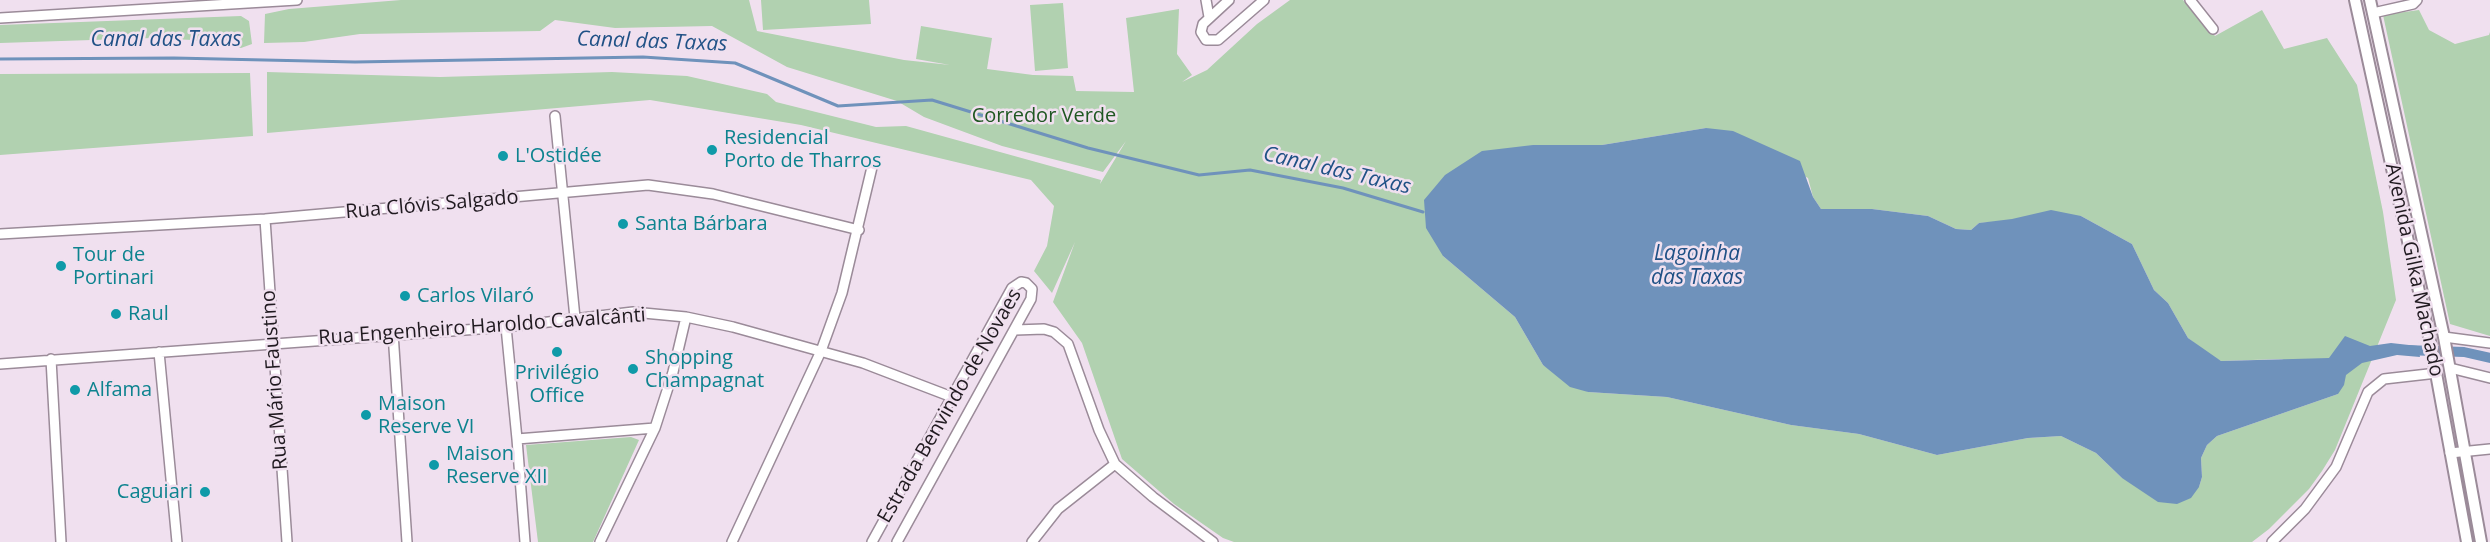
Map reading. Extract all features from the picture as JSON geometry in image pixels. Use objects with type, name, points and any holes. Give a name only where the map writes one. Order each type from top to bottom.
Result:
[{"type":"street","points":[[0,18],[297,0]]},
{"type":"street","points":[[1206,0],[1209,17]]},
{"type":"street","points":[[1229,0],[1203,24],[1201,32],[1206,40],[1214,42],[1264,0]]},
{"type":"street","points":[[2190,0],[2213,29]]},
{"type":"street","name":"Avenida Gilka Machado","points":[[2355,0],[2437,373],[2467,542]]},
{"type":"street","name":"Avenida Gilka Machado","points":[[2370,0],[2449,363],[2481,542]]},
{"type":"street","points":[[2373,12],[2412,4],[2417,0]]},
{"type":"street","points":[[2367,51],[2381,48]]},
{"type":"street","points":[[555,116],[575,318]]},
{"type":"street","points":[[732,542],[821,351],[842,293],[859,230],[873,163]]},
{"type":"street","name":"Rua Clóvis Salgado","points":[[0,234],[265,219],[562,194],[625,186],[689,189],[859,230]]},
{"type":"street","name":"Rua Mário Faustino","points":[[265,219],[287,542]]},
{"type":"street","name":"Estrada Benvindo de Novaes","points":[[872,542],[1012,288],[1021,282],[1026,283],[1032,289],[1033,294],[897,542]]},
{"type":"street","name":"Rua Engenheiro Haroldo Cavalcânti","points":[[0,364],[393,333],[506,327],[633,312],[686,317],[821,351],[882,370],[952,397]]},
{"type":"street","points":[[600,542],[655,428],[673,372],[686,317]]},
{"type":"street","points":[[506,327],[525,542]]},
{"type":"street","points":[[1015,330],[1044,329],[1061,337],[1068,344],[1099,430],[1115,464],[1153,497],[1213,542]]},
{"type":"street","points":[[393,333],[407,542]]},
{"type":"street","points":[[2444,341],[2490,343]]},
{"type":"street","points":[[159,352],[177,542]]},
{"type":"street","points":[[51,359],[61,542]]},
{"type":"street","points":[[2449,363],[2490,378]]},
{"type":"street","points":[[2274,542],[2305,509],[2336,467],[2368,392],[2384,380],[2437,373]]},
{"type":"street","points":[[517,439],[655,428]]},
{"type":"street","points":[[2450,453],[2490,449]]},
{"type":"street","points":[[1032,542],[1058,509],[1115,464]]},
{"type":"green space","name":"Corredor Verde","points":[[401,0],[749,0],[757,31],[904,60],[950,65],[916,59],[921,26],[992,38],[987,69],[1033,75],[1073,76],[1076,91],[1134,92],[1126,18],[1179,9],[1177,54],[1192,75],[1182,82],[1207,70],[1257,24],[1290,0],[2183,0],[2215,36],[2262,10],[2284,49],[2327,38],[2357,85],[2383,212],[2396,300],[2335,450],[2309,489],[2269,529],[2252,542],[1234,542],[1223,538],[1174,504],[1122,459],[1082,343],[1053,302],[1075,242],[1052,293],[1034,271],[1047,246],[1054,206],[1031,180],[801,125],[650,100],[267,133],[267,72],[440,77],[612,72],[687,76],[767,94],[776,102],[876,127],[906,126],[1101,180],[1100,184],[1126,141],[1103,172],[1002,146],[924,117],[897,101],[787,67],[712,26],[615,28],[555,20],[540,31],[360,34],[304,42],[264,43],[265,14],[289,9]],"holes":[[[1706,128],[1808,178],[1813,197],[1821,209],[1872,209],[1928,216],[1956,229],[1971,230],[1979,223],[2081,216],[2132,244],[2154,290],[2168,303],[2188,338],[2211,356],[2221,361],[2282,359],[2338,394],[2217,436],[2207,445],[2201,458],[2202,477],[2199,487],[2122,478],[2096,453],[2061,436],[2028,438],[1937,455],[1859,434],[1791,425],[1667,397],[1588,392],[1543,365],[1515,317],[1443,256],[1533,145],[1602,145]]]},
{"type":"green space","points":[[761,0],[869,0],[871,24],[763,30]]},
{"type":"green space","points":[[1063,3],[1068,68],[1035,71],[1030,5]]},
{"type":"green space","points":[[2419,10],[2429,30],[2455,44],[2489,35],[2490,32],[2490,336],[2450,324],[2383,15]]},
{"type":"green space","points":[[241,16],[249,21],[252,44],[241,48],[192,40],[153,38],[0,43],[0,25]]},
{"type":"green space","points":[[250,73],[253,136],[0,155],[0,74]]},
{"type":"green space","points":[[631,437],[639,440],[593,542],[538,542],[526,445]]},
{"type":"water","name":"Lagoinha das Taxas","points":[[1706,128],[1733,131],[1800,161],[1813,197],[1821,209],[1872,209],[1928,216],[1956,229],[1971,230],[1979,223],[2012,219],[2051,210],[2081,216],[2132,244],[2154,290],[2168,303],[2188,338],[2221,361],[2329,358],[2345,336],[2370,346],[2391,343],[2418,346],[2420,357],[2397,355],[2362,363],[2346,375],[2344,385],[2338,394],[2217,436],[2207,445],[2201,458],[2202,477],[2199,487],[2191,498],[2177,504],[2158,502],[2122,478],[2096,453],[2061,436],[2028,438],[1937,455],[1859,434],[1791,425],[1667,397],[1588,392],[1570,387],[1543,365],[1515,317],[1443,256],[1426,228],[1424,200],[1445,175],[1482,151],[1533,145],[1602,145]]},
{"type":"waterway","name":"Canal das Taxas","points":[[0,59],[174,58],[355,62],[643,57],[735,63],[838,106],[932,100],[1088,148],[1199,175],[1250,170],[1343,188],[1423,212]]},
{"type":"waterway","name":"Canal das Taxas","points":[[2404,350],[2464,352],[2490,358]]},
{"type":"place","name":"Residencial Porto de Tharros","points":[[712,150]]},
{"type":"place","name":"L'Ostidée","points":[[503,156]]},
{"type":"place","name":"Santa Bárbara","points":[[623,224]]},
{"type":"place","name":"Tour de Portinari","points":[[61,266]]},
{"type":"place","name":"Carlos Vilaró","points":[[405,296]]},
{"type":"place","name":"Raul","points":[[116,314]]},
{"type":"place","name":"Privilégio Office","points":[[557,352]]},
{"type":"place","name":"Shopping Champagnat","points":[[633,369]]},
{"type":"place","name":"Alfama","points":[[75,390]]},
{"type":"place","name":"Maison Reserve VI","points":[[366,415]]},
{"type":"place","name":"Maison Reserve XII","points":[[434,465]]},
{"type":"place","name":"Caguiari","points":[[205,492]]}]
